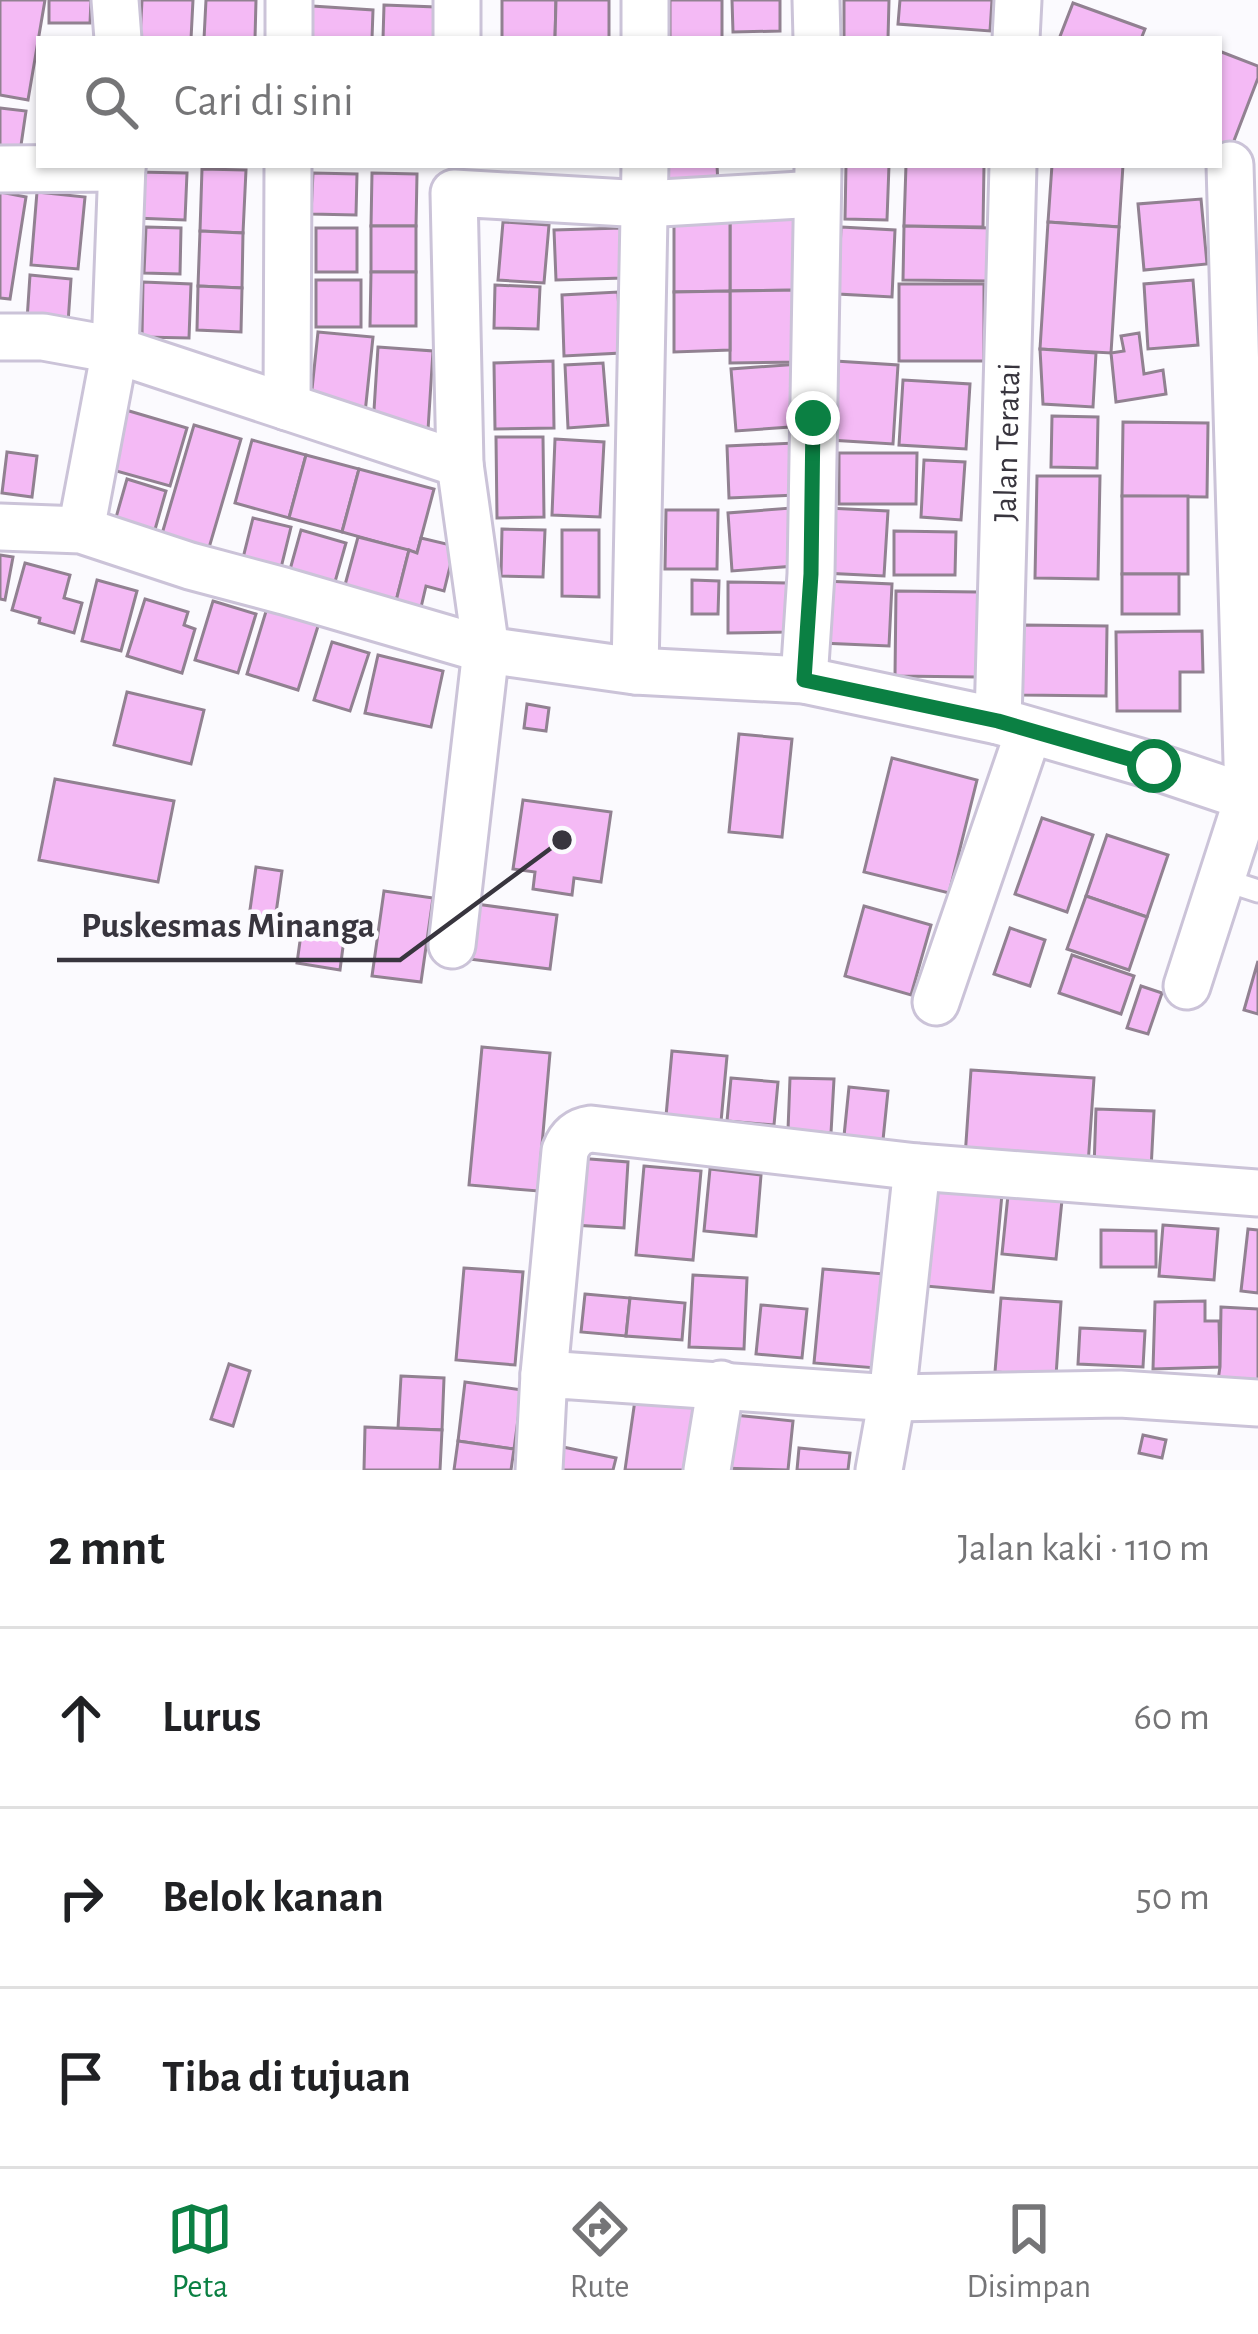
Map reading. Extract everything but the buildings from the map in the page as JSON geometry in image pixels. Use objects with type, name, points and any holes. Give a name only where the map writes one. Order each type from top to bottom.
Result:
[{"type":"street","points":[[115,0],[118,36]]},
{"type":"street","points":[[289,0],[289,36]]},
{"type":"street","points":[[457,36],[458,0]]},
{"type":"street","points":[[645,0],[645,36]]},
{"type":"street","points":[[816,0],[817,36]]},
{"type":"street","points":[[1016,36],[1018,0]]},
{"type":"street","points":[[1187,986],[1240,885],[1253,799],[1236,167]]},
{"type":"street","points":[[0,170],[81,168]]},
{"type":"street","points":[[81,530],[115,350],[122,168]]},
{"type":"street","points":[[287,407],[288,168]]},
{"type":"street","name":"Jalan Teratai","points":[[935,1002],[1013,726],[1013,168]]},
{"type":"street","points":[[452,945],[486,650],[460,464],[455,179],[644,185],[818,179],[811,574],[804,680]]},
{"type":"street","points":[[635,671],[644,185]]},
{"type":"street","points":[[0,337],[43,337],[115,350],[460,464]]},
{"type":"street","points":[[0,527],[81,530],[486,650],[635,671],[804,680],[1013,726],[1253,799]]},
{"type":"street","points":[[539,1470],[565,1151],[583,1130],[917,1167],[1258,1193]]},
{"type":"street","points":[[879,1470],[892,1398],[917,1167]]},
{"type":"street","points":[[544,1374],[892,1398],[1120,1394],[1258,1403]]},
{"type":"street","points":[[707,1470],[721,1384]]},
{"type":"place","name":"Puskesmas Minanga","points":[[562,840]]},
{"type":"route","points":[[813,418],[804,680],[998,721],[1154,766]]}]
